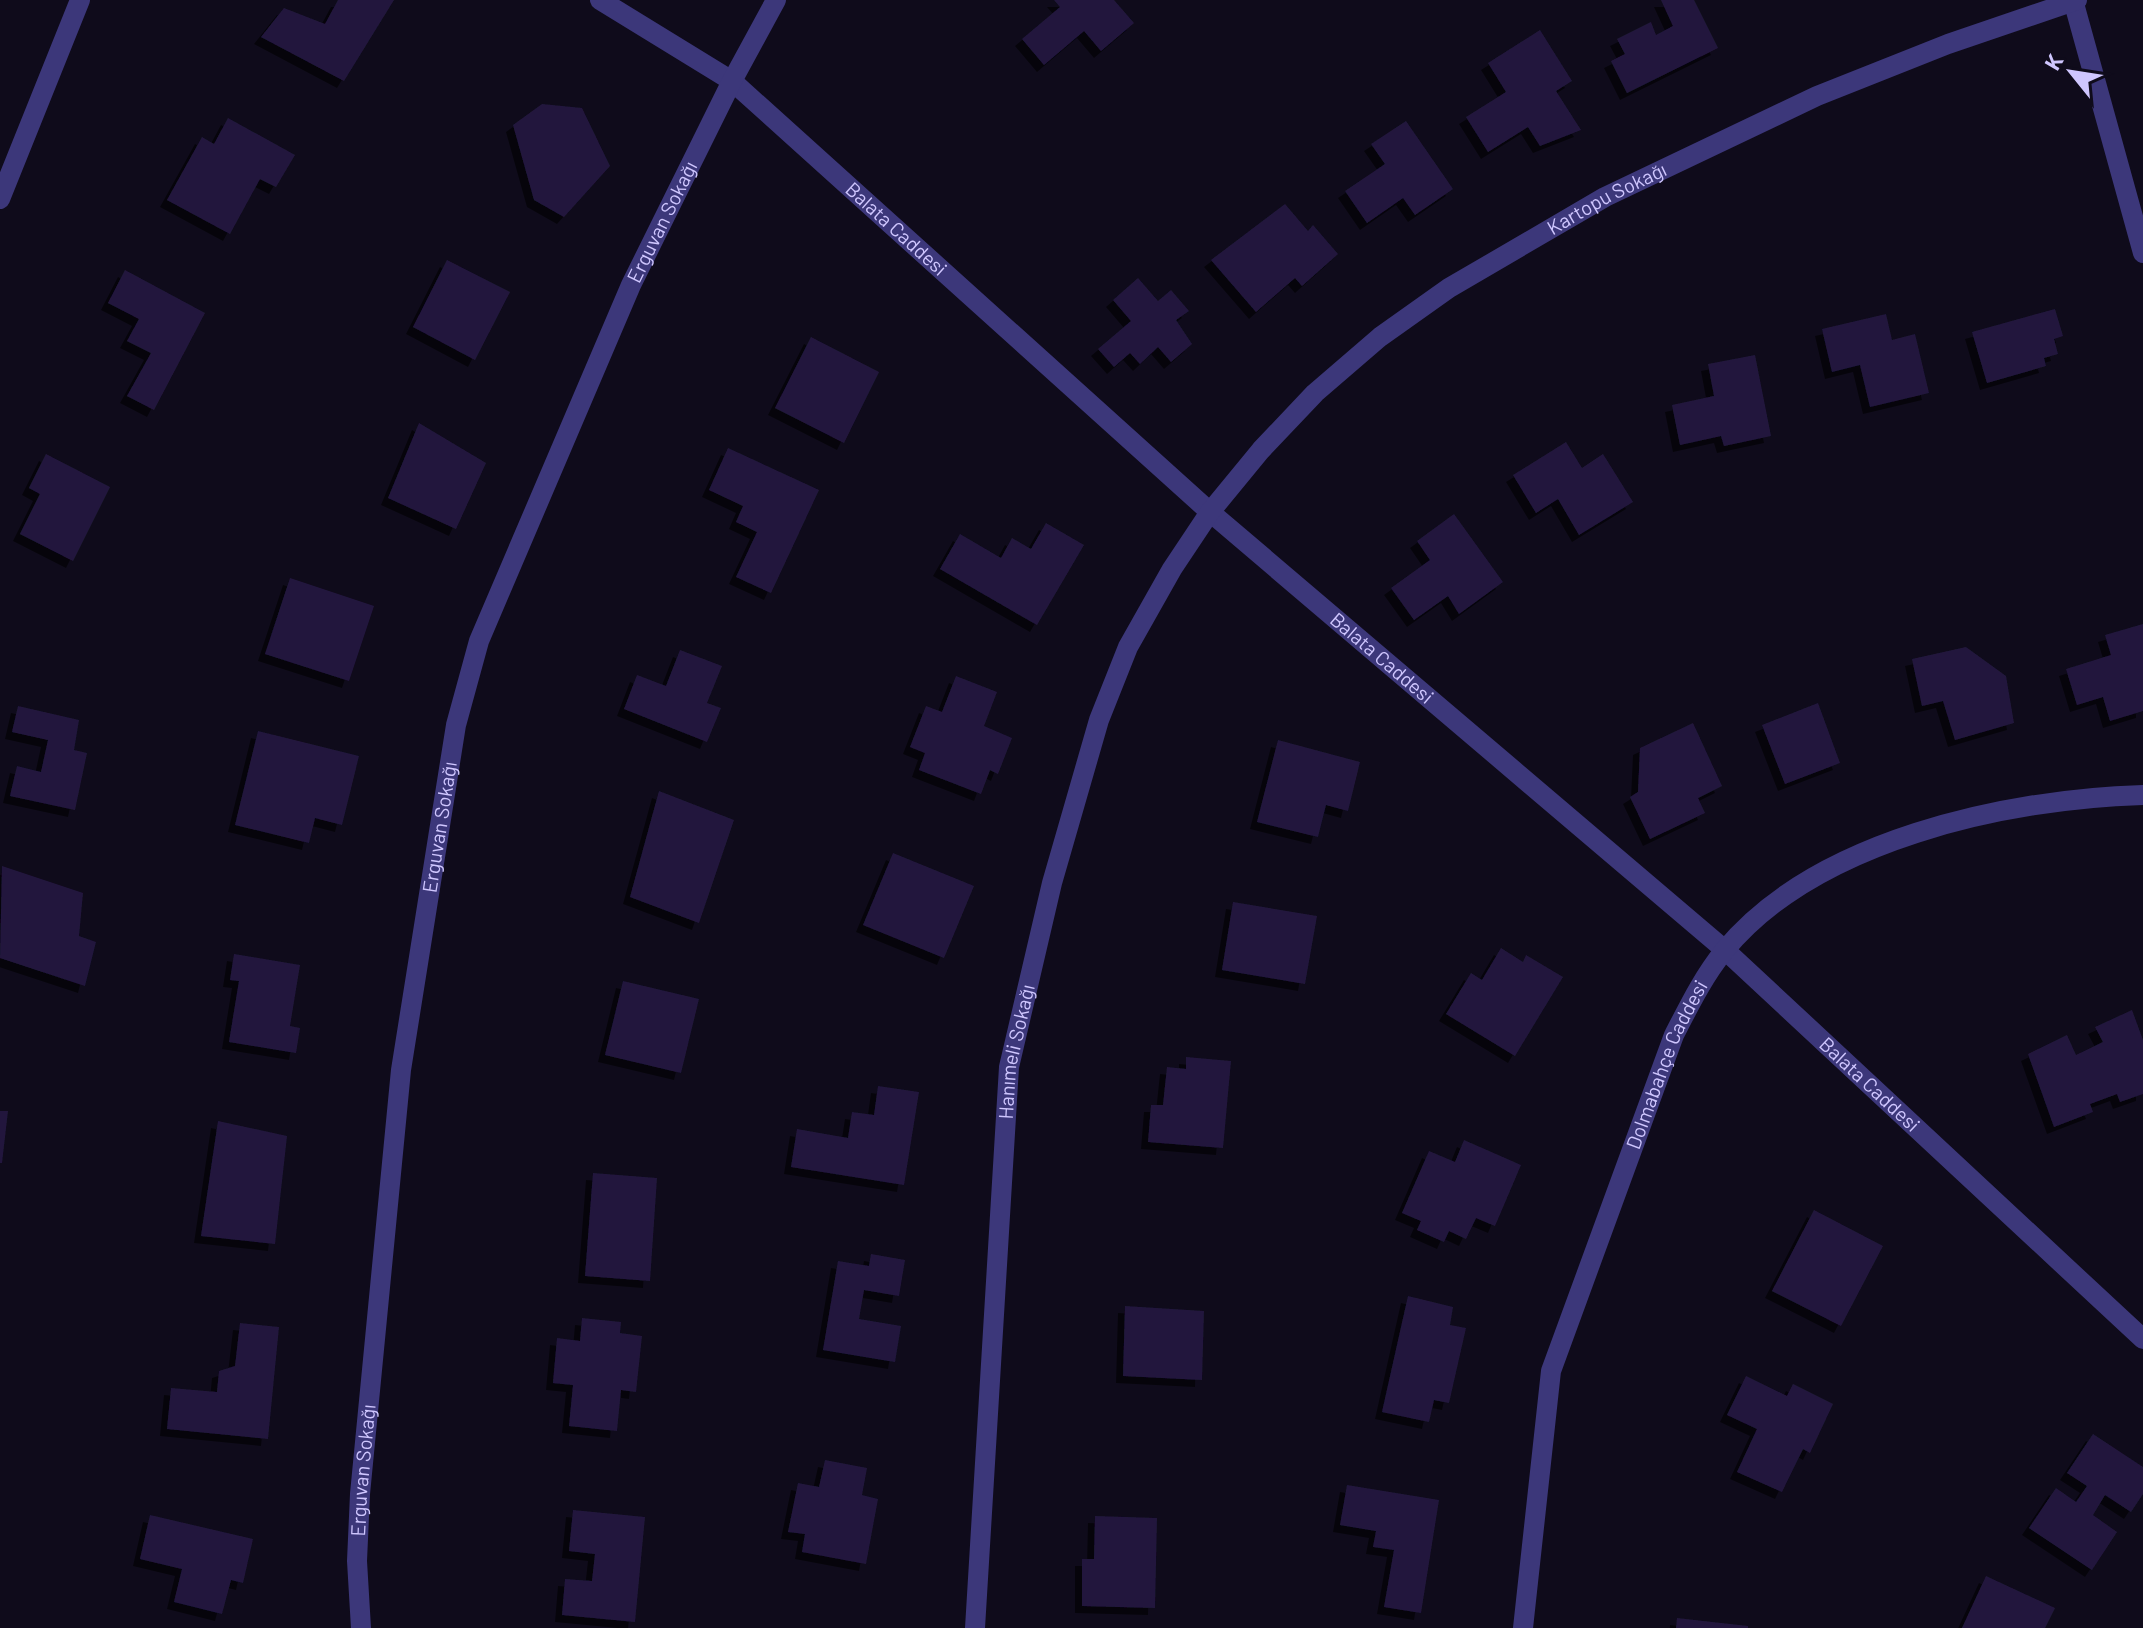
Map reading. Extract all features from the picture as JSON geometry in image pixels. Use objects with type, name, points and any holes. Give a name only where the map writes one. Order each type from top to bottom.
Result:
[{"type":"street","points":[[0,199],[80,0]]},
{"type":"street","name":"Balata Caddesi","points":[[600,0],[732,81],[1210,512],[1725,950],[2143,1339]]},
{"type":"street","name":"Erguvan Sokağı","points":[[361,1628],[357,1561],[363,1452],[401,1070],[456,725],[466,683],[479,641],[631,285],[732,81],[776,0]]},
{"type":"street","points":[[2074,0],[2143,253]]},
{"type":"street","name":"Kartopu Sokağı","points":[[1210,512],[1261,450],[1315,393],[1380,337],[1449,288],[1605,197],[1817,96],[1948,44],[2074,0]]},
{"type":"street","name":"Hanımeli Sokağı","points":[[975,1628],[1009,1067],[1052,883],[1099,720],[1128,647],[1172,569],[1210,512]]},
{"type":"street","name":"Dolmabahçe Caddesi","points":[[1523,1628],[1551,1371],[1674,1035],[1697,990],[1725,950],[1763,912],[1799,886],[1891,842],[1954,822],[2039,803],[2143,795]]},
{"type":"building","points":[[338,0],[394,0],[344,81],[261,37],[284,8],[325,24]]},
{"type":"building","points":[[1054,0],[1114,0],[1134,23],[1101,51],[1084,31],[1044,65],[1022,39],[1060,7]]},
{"type":"building","points":[[1661,0],[1694,0],[1718,48],[1627,93],[1611,61],[1625,54],[1617,39],[1651,22],[1656,35],[1673,26]]},
{"type":"building","points":[[1540,30],[1572,81],[1556,91],[1581,130],[1540,146],[1528,127],[1488,152],[1466,117],[1506,92],[1488,63]]},
{"type":"building","points":[[542,104],[582,108],[610,166],[564,217],[534,200],[513,125]]},
{"type":"building","points":[[228,118],[295,155],[276,187],[260,179],[230,234],[167,200],[202,137],[214,144]]},
{"type":"building","points":[[1406,121],[1453,189],[1415,215],[1403,198],[1367,223],[1345,191],[1385,164],[1371,144]]},
{"type":"building","points":[[1285,204],[1308,231],[1313,225],[1338,254],[1302,286],[1295,278],[1256,312],[1211,260]]},
{"type":"building","points":[[447,260],[510,292],[475,360],[413,327]]},
{"type":"building","points":[[125,270],[205,313],[154,410],[127,396],[151,353],[127,341],[139,319],[108,303]]},
{"type":"building","points":[[1138,278],[1158,301],[1171,290],[1189,311],[1176,320],[1192,344],[1171,362],[1158,347],[1140,364],[1130,353],[1114,367],[1098,349],[1131,321],[1113,300]]},
{"type":"building","points":[[2055,309],[2063,336],[2054,339],[2058,354],[2044,358],[2046,366],[1987,383],[1972,332]]},
{"type":"building","points":[[1886,314],[1892,340],[1915,334],[1929,393],[1870,407],[1860,365],[1832,372],[1822,329]]},
{"type":"building","points":[[811,337],[879,372],[844,443],[775,408]]},
{"type":"building","points":[[1755,355],[1771,436],[1724,446],[1721,436],[1680,445],[1672,405],[1714,396],[1708,364]]},
{"type":"building","points":[[419,423],[486,463],[456,529],[388,498]]},
{"type":"building","points":[[1566,442],[1582,468],[1603,454],[1633,502],[1579,535],[1558,499],[1536,513],[1513,475]]},
{"type":"building","points":[[728,448],[819,490],[771,593],[736,577],[757,532],[736,522],[743,506],[709,490]]},
{"type":"building","points":[[46,454],[110,487],[73,561],[20,534],[40,494],[29,488]]},
{"type":"building","points":[[1454,514],[1503,582],[1459,614],[1448,596],[1414,620],[1391,588],[1430,560],[1417,541]]},
{"type":"building","points":[[1046,523],[1084,545],[1037,625],[940,569],[960,534],[1001,558],[1012,538],[1031,549]]},
{"type":"building","points":[[290,578],[374,606],[349,681],[265,654]]},
{"type":"building","points":[[2143,624],[2143,711],[2110,721],[2103,697],[2077,705],[2066,669],[2111,655],[2105,635]]},
{"type":"building","points":[[1966,647],[2006,676],[2014,723],[1955,740],[1943,701],[1922,706],[1912,659]]},
{"type":"building","points":[[680,650],[722,666],[707,703],[721,708],[707,742],[624,709],[637,675],[666,686]]},
{"type":"building","points":[[956,676],[997,692],[984,726],[1012,738],[998,774],[990,770],[981,794],[919,770],[925,753],[910,747],[926,706],[942,712]]},
{"type":"building","points":[[1818,703],[1840,763],[1785,784],[1762,725]]},
{"type":"building","points":[[18,706],[79,720],[74,750],[87,753],[75,810],[10,796],[17,766],[41,772],[48,740],[12,732]]},
{"type":"building","points":[[1693,723],[1722,786],[1698,798],[1705,813],[1650,839],[1630,797],[1638,792],[1640,748]]},
{"type":"building","points":[[258,731],[359,756],[342,825],[315,818],[309,843],[235,825]]},
{"type":"building","points":[[1278,740],[1360,762],[1348,811],[1326,805],[1318,837],[1257,822]]},
{"type":"building","points":[[659,791],[734,820],[699,923],[630,897]]},
{"type":"building","points":[[893,853],[974,886],[944,958],[863,925]]},
{"type":"building","points":[[2,866],[83,893],[79,936],[96,942],[85,986],[0,958]]},
{"type":"building","points":[[1233,902],[1317,916],[1305,984],[1222,970]]},
{"type":"building","points":[[1501,948],[1523,962],[1526,955],[1563,977],[1515,1056],[1446,1014],[1471,973],[1482,980]]},
{"type":"building","points":[[234,954],[300,965],[290,1026],[300,1028],[296,1053],[229,1042],[239,981],[230,980]]},
{"type":"building","points":[[623,981],[699,999],[681,1073],[605,1055]]},
{"type":"building","points":[[2132,1010],[2143,1040],[2143,1094],[2120,1102],[2117,1094],[2090,1104],[2093,1112],[2054,1127],[2028,1054],[2067,1035],[2076,1055],[2103,1042],[2095,1027]]},
{"type":"building","points":[[1186,1057],[1231,1061],[1223,1148],[1148,1142],[1151,1105],[1163,1105],[1167,1067],[1186,1069]]},
{"type":"building","points":[[878,1086],[919,1092],[904,1185],[791,1167],[797,1129],[848,1138],[852,1112],[874,1115]]},
{"type":"building","points":[[0,1111],[8,1111],[2,1163],[0,1163]]},
{"type":"building","points":[[218,1121],[287,1136],[275,1244],[201,1236]]},
{"type":"building","points":[[1464,1140],[1521,1165],[1495,1226],[1476,1218],[1466,1239],[1449,1231],[1444,1242],[1417,1230],[1421,1221],[1402,1213],[1429,1151],[1455,1162]]},
{"type":"building","points":[[593,1173],[657,1178],[650,1281],[585,1276]]},
{"type":"building","points":[[1814,1210],[1883,1246],[1841,1326],[1772,1291]]},
{"type":"building","points":[[871,1254],[905,1260],[899,1296],[864,1290],[859,1319],[901,1326],[895,1362],[823,1350],[838,1261],[869,1266]]},
{"type":"building","points":[[1408,1296],[1453,1307],[1450,1325],[1466,1328],[1449,1403],[1434,1400],[1429,1422],[1382,1412]]},
{"type":"building","points":[[1125,1306],[1204,1311],[1202,1380],[1123,1376]]},
{"type":"building","points":[[582,1318],[621,1322],[620,1333],[642,1336],[636,1392],[621,1390],[617,1431],[569,1426],[573,1385],[553,1383],[557,1338],[580,1341]]},
{"type":"building","points":[[240,1323],[279,1327],[268,1439],[167,1429],[171,1388],[217,1392],[219,1371],[235,1366]]},
{"type":"building","points":[[1746,1376],[1787,1396],[1793,1384],[1833,1404],[1810,1453],[1803,1449],[1782,1492],[1737,1472],[1757,1429],[1727,1415]]},
{"type":"building","points":[[2093,1434],[2143,1467],[2143,1494],[2131,1512],[2105,1495],[2093,1515],[2117,1532],[2092,1570],[2029,1528],[2056,1488],[2076,1502],[2087,1486],[2067,1473]]},
{"type":"building","points":[[825,1460],[867,1468],[862,1495],[878,1499],[866,1564],[802,1552],[805,1534],[788,1532],[798,1483],[819,1487]]},
{"type":"building","points":[[1347,1485],[1439,1500],[1421,1613],[1384,1607],[1394,1550],[1373,1547],[1376,1531],[1340,1525]]},
{"type":"building","points":[[573,1510],[645,1517],[635,1622],[562,1615],[565,1579],[592,1581],[595,1554],[569,1551]]},
{"type":"building","points":[[150,1515],[253,1539],[243,1583],[231,1580],[222,1614],[174,1602],[182,1569],[140,1559]]},
{"type":"building","points":[[1095,1516],[1157,1518],[1155,1608],[1082,1606],[1082,1559],[1094,1559]]},
{"type":"building","points":[[1986,1576],[2055,1608],[2045,1628],[1962,1628]]},
{"type":"building","points":[[1677,1618],[1748,1626],[1748,1628],[1676,1628]]}]
